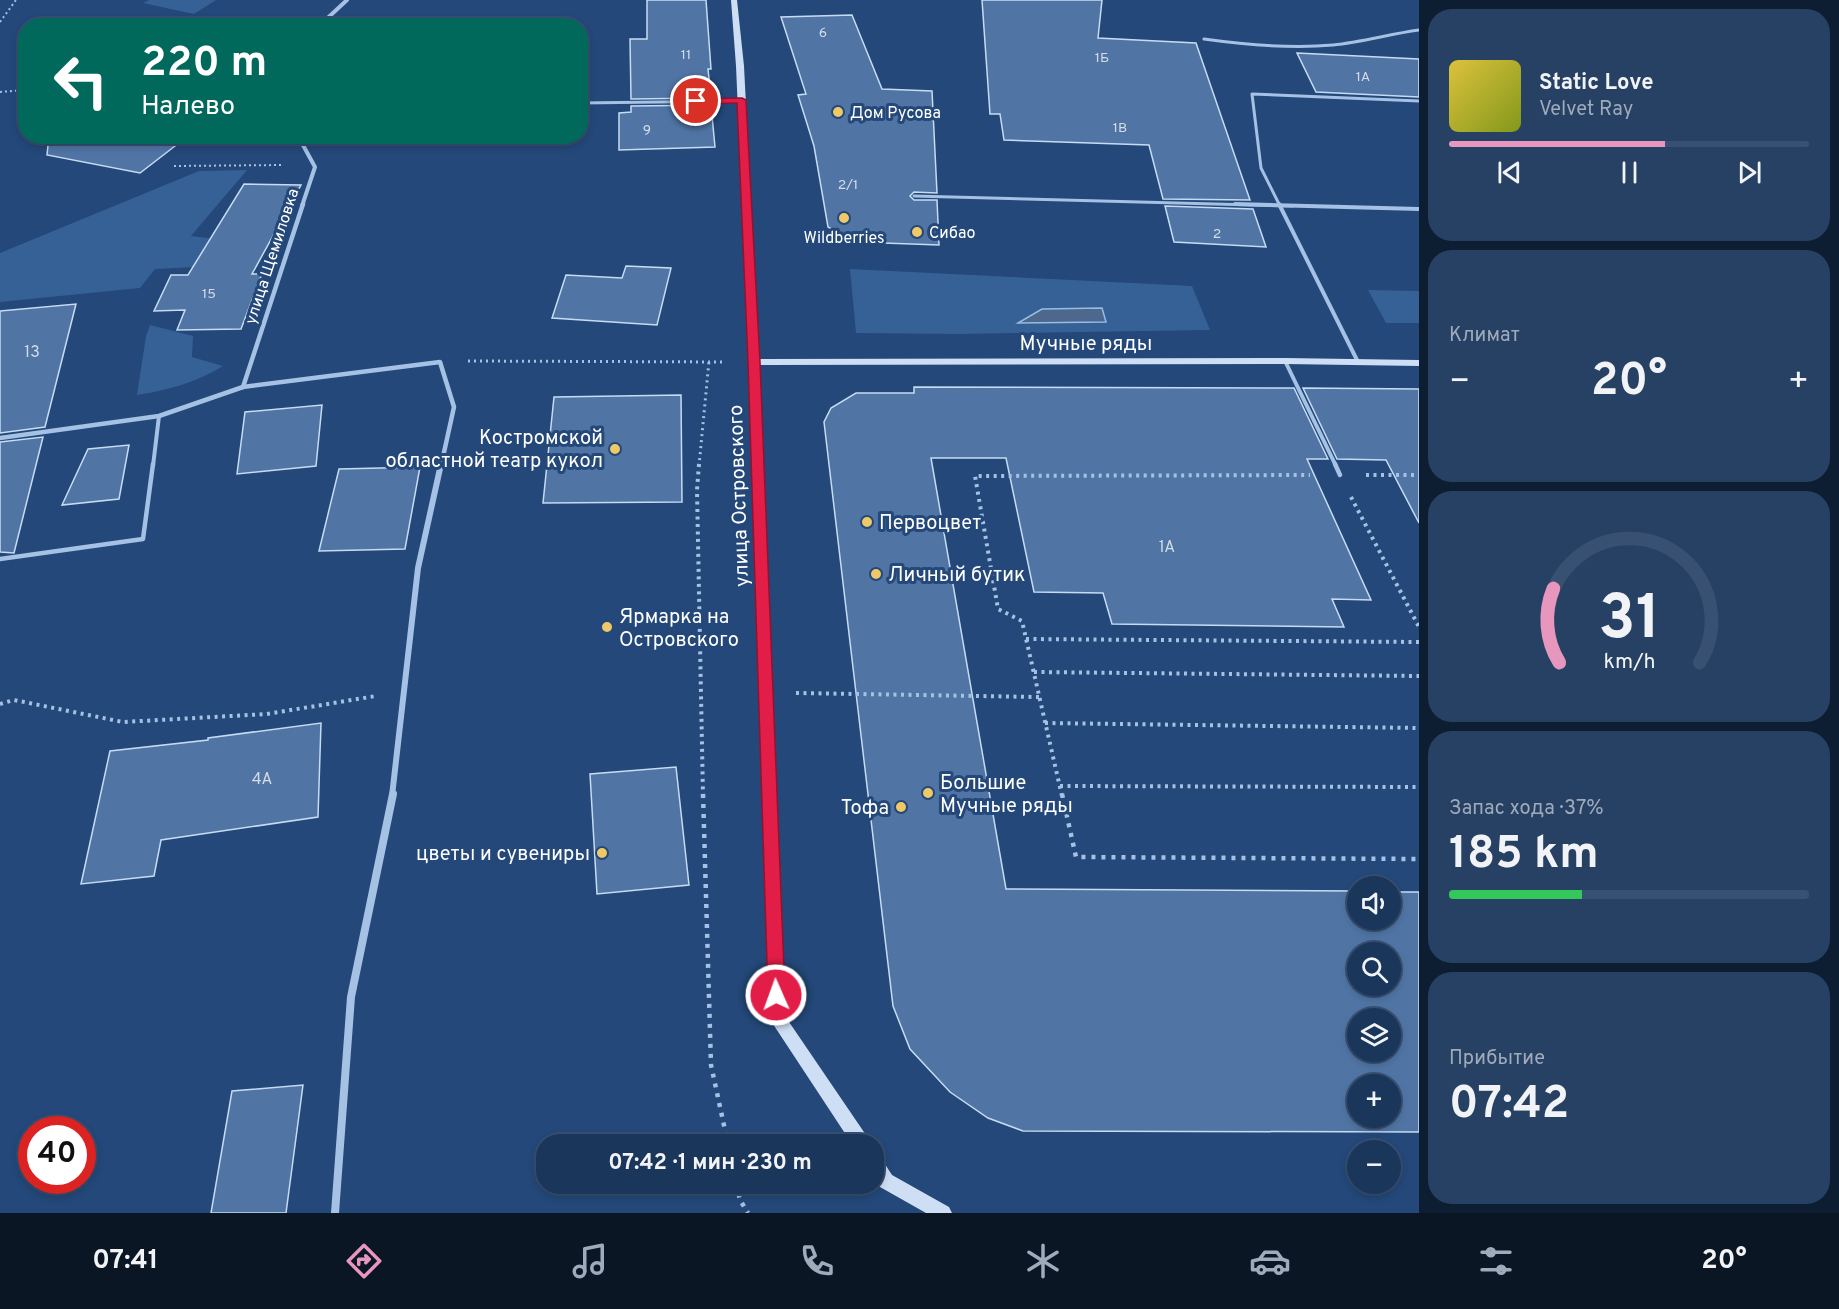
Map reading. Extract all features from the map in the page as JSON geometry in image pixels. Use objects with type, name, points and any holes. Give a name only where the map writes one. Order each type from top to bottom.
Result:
[{"type":"street","points":[[328,18],[347,0]]},
{"type":"street","name":"улица Островского","points":[[734,0],[742,100],[754,362],[777,1018],[855,1134]]},
{"type":"street","name":"улица Щемиловка","points":[[243,387],[315,166],[303,144]]},
{"type":"street","points":[[0,438],[159,416],[243,387],[440,362],[454,407],[418,568],[395,782],[351,997],[335,1213]]},
{"type":"street","name":"Мучные ряды","points":[[754,362],[1419,363]]},
{"type":"street","points":[[884,1178],[943,1213]]},
{"type":"lane","points":[[1204,39],[1237,44],[1322,46],[1370,40],[1419,30]]},
{"type":"lane","points":[[1358,362],[1261,168],[1252,94],[1419,101]]},
{"type":"lane","points":[[588,103],[742,100]]},
{"type":"lane","points":[[914,196],[1419,209]]},
{"type":"lane","points":[[1285,361],[1340,475]]},
{"type":"lane","points":[[0,559],[143,539],[159,416]]},
{"type":"path","points":[[1,19],[16,0]]},
{"type":"path","points":[[0,92],[18,91]]},
{"type":"path","points":[[174,166],[254,164],[315,166]]},
{"type":"path","points":[[440,362],[754,362]]},
{"type":"path","points":[[709,362],[697,490],[699,679],[711,1065],[726,1134]]},
{"type":"path","points":[[1340,475],[1419,627]]},
{"type":"path","points":[[1419,475],[975,476],[998,609],[1022,621],[1076,857],[1419,859]]},
{"type":"path","points":[[1026,639],[1419,642]]},
{"type":"path","points":[[1034,672],[1419,676]]},
{"type":"path","points":[[0,704],[14,700],[123,722],[267,714],[404,691]]},
{"type":"path","points":[[765,693],[1040,697]]},
{"type":"path","points":[[1045,723],[1419,728]]},
{"type":"path","points":[[1060,786],[1419,787]]},
{"type":"path","points":[[738,1194],[748,1213]]},
{"type":"shaded area","points":[[149,0],[216,0],[194,14],[143,3]]},
{"type":"shaded area","points":[[247,170],[191,236],[243,242],[236,265],[155,269],[140,288],[0,302],[0,253],[199,171]]},
{"type":"shaded area","points":[[850,269],[1192,286],[1210,330],[958,334],[856,333]]},
{"type":"shaded area","points":[[1368,290],[1419,291],[1419,323],[1386,323]]},
{"type":"shaded area","points":[[1102,308],[1106,322],[1018,323],[1042,309]]},
{"type":"shaded area","points":[[150,325],[193,336],[192,357],[223,366],[182,385],[137,395],[146,336]]},
{"type":"building","points":[[647,0],[706,0],[711,98],[631,99],[630,39],[647,39]]},
{"type":"building","points":[[982,0],[1102,0],[1098,38],[1196,43],[1250,200],[1163,199],[1149,145],[1004,140],[1000,114],[990,114]]},
{"type":"building","points":[[852,15],[882,89],[932,91],[937,193],[914,192],[910,196],[914,200],[937,200],[939,245],[855,242],[828,227],[814,146],[798,95],[806,94],[781,17]]},
{"type":"building","points":[[1297,53],[1419,59],[1419,97],[1316,92]]},
{"type":"building","points":[[711,105],[715,147],[619,150],[619,113],[631,112],[631,106]]},
{"type":"building","points":[[48,144],[178,144],[140,173],[47,155]]},
{"type":"building","points":[[244,184],[301,185],[252,274],[262,274],[241,329],[177,330],[185,310],[154,311],[171,275],[188,275]]},
{"type":"building","points":[[1165,206],[1253,209],[1266,247],[1174,242]]},
{"type":"building","points":[[626,266],[671,268],[657,325],[552,318],[566,275],[622,278]]},
{"type":"building","points":[[76,304],[45,427],[0,433],[0,311]]},
{"type":"building","name":"Большие Мучные ряды","points":[[914,387],[1294,388],[1328,459],[1307,459],[1371,600],[1332,599],[1344,627],[1112,624],[1103,593],[1034,592],[1006,458],[931,458],[1006,889],[1347,891],[1347,930],[1401,930],[1401,892],[1419,892],[1419,1132],[1023,1131],[988,1118],[950,1092],[910,1049],[893,1006],[824,422],[831,408],[856,393],[914,393]]},
{"type":"building","points":[[1303,388],[1419,389],[1419,523],[1386,460],[1337,459]]},
{"type":"building","name":"Костромской областной театр кукол","points":[[681,395],[682,502],[543,503],[554,397]]},
{"type":"building","points":[[322,405],[316,466],[237,474],[245,412]]},
{"type":"building","points":[[43,437],[14,553],[0,552],[0,442]]},
{"type":"building","points":[[129,445],[119,499],[62,505],[88,449]]},
{"type":"building","points":[[420,467],[405,549],[319,551],[339,469]]},
{"type":"building","points":[[321,723],[318,817],[161,840],[154,876],[81,884],[110,751],[208,740],[208,738]]},
{"type":"building","points":[[676,767],[689,885],[597,894],[590,774]]},
{"type":"building","points":[[303,1085],[286,1213],[211,1213],[232,1091]]},
{"type":"place","name":"Дом Русова","points":[[838,112]]},
{"type":"place","name":"Wildberries","points":[[844,218]]},
{"type":"place","name":"Сибао","points":[[917,232]]},
{"type":"place","name":"Костромской областной театр кукол","points":[[615,449]]},
{"type":"place","name":"Первоцвет","points":[[867,522]]},
{"type":"place","name":"Личный бутик","points":[[876,574]]},
{"type":"place","name":"Ярмарка на Островского","points":[[607,627]]},
{"type":"place","name":"Большие Мучные ряды","points":[[928,793]]},
{"type":"place","name":"Тофа","points":[[901,807]]},
{"type":"place","name":"цветы и сувениры","points":[[602,853]]},
{"type":"route","points":[[696,101],[742,100],[754,362],[776,995]]}]
